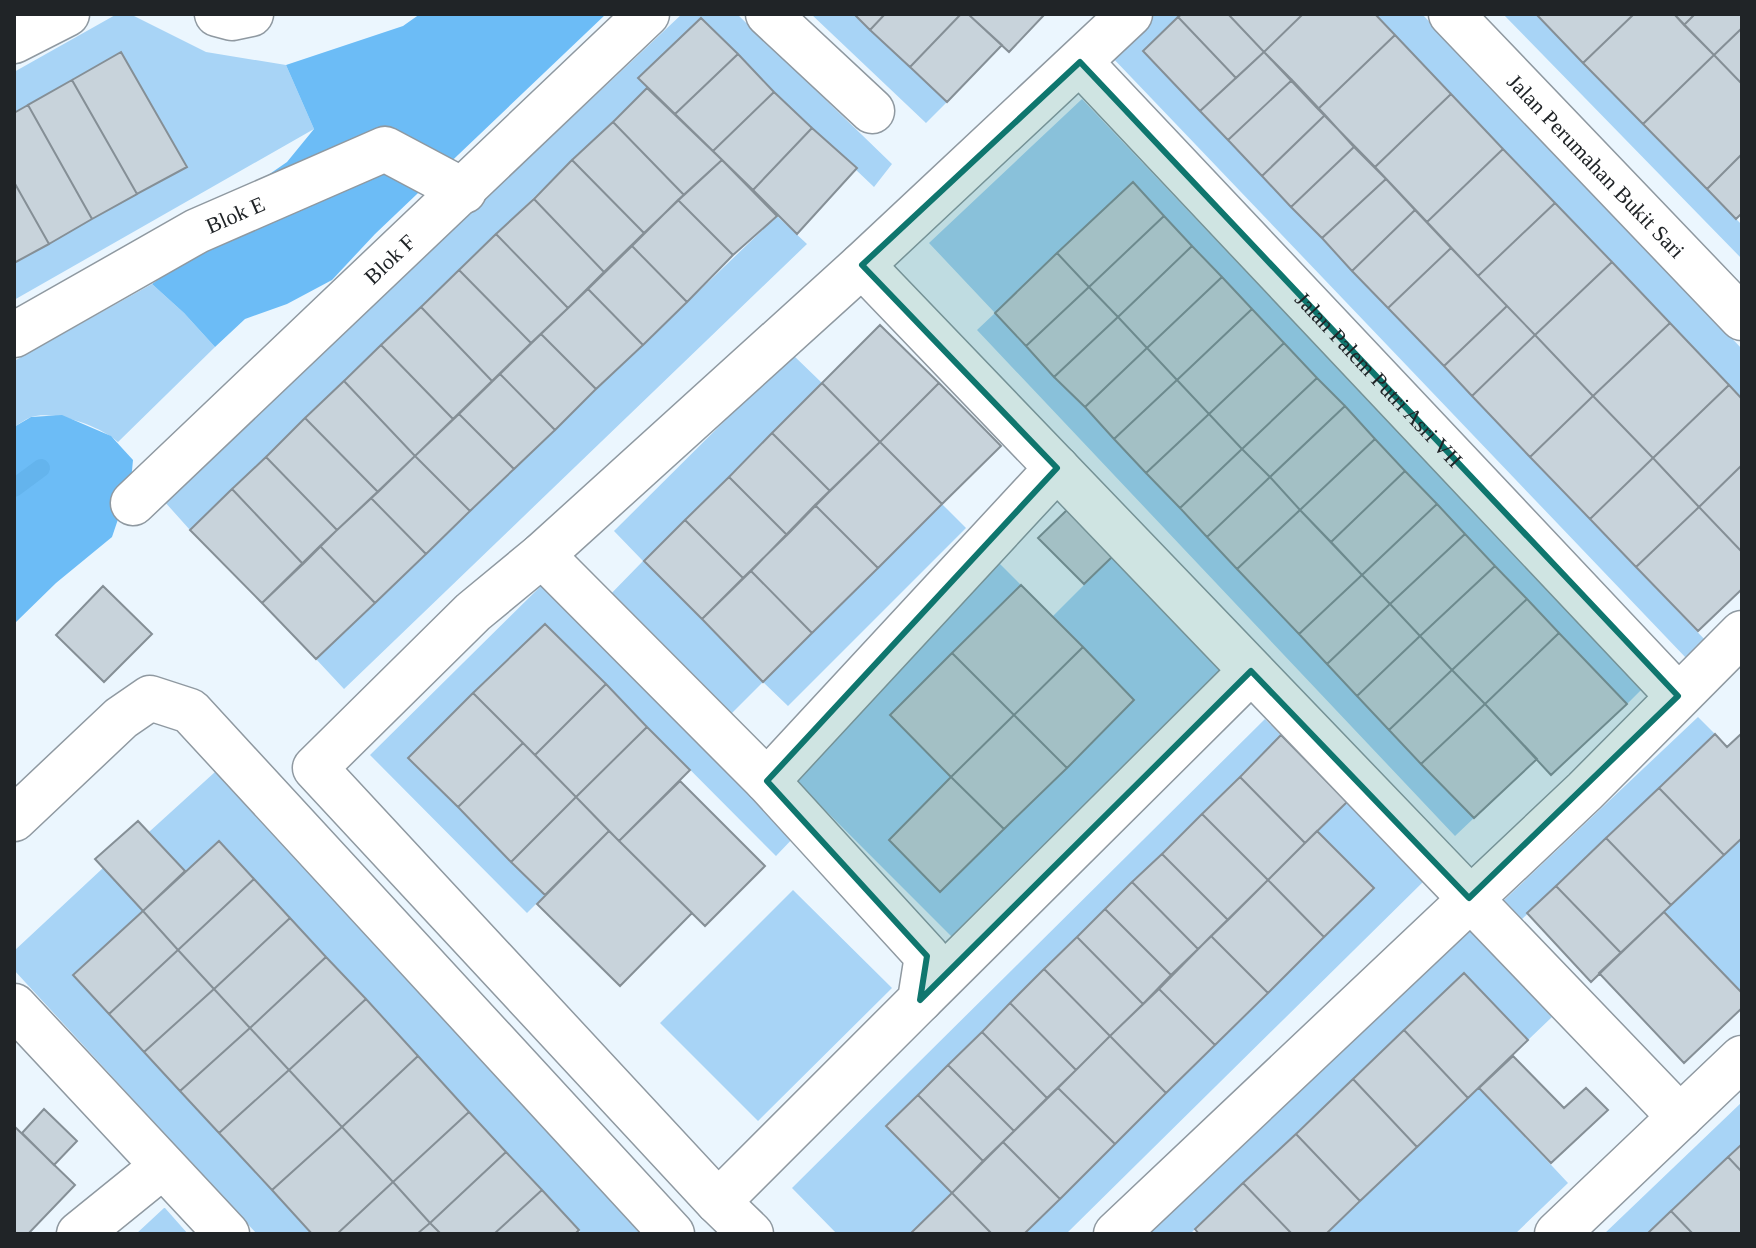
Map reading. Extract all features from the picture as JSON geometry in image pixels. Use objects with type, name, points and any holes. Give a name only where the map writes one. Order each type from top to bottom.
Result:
[{"type":"street","points":[[14,41],[67,14]]},
{"type":"street","points":[[217,14],[232,18],[251,14]]},
{"type":"street","name":"Blok F","points":[[133,503],[647,14]]},
{"type":"street","points":[[768,14],[872,111]]},
{"type":"street","points":[[751,1234],[315,768],[473,612],[542,555],[862,265],[1130,14]]},
{"type":"street","name":"Jalan Perumahan Bukit Sari","points":[[1451,14],[1742,318]]},
{"type":"street","name":"Jalan Palem Putri Asri VII","points":[[1080,62],[1678,696]]},
{"type":"street","name":"Blok E","points":[[14,335],[197,231],[385,149],[464,191]]},
{"type":"street","points":[[862,265],[1680,1117]]},
{"type":"street","points":[[767,781],[1057,468]]},
{"type":"street","points":[[542,555],[767,781],[927,956],[920,1000]]},
{"type":"street","points":[[1116,1234],[1585,791],[1742,633]]},
{"type":"street","points":[[718,1202],[1251,671]]},
{"type":"street","points":[[14,819],[121,718],[150,698],[190,711],[672,1234]]},
{"type":"street","points":[[14,1006],[227,1234]]},
{"type":"street","points":[[1557,1234],[1742,1058]]},
{"type":"street","points":[[79,1234],[163,1166]]},
{"type":"highlighted area","points":[[1080,62],[1678,696],[1469,898],[1251,671],[920,1000],[927,956],[767,781],[1057,468],[862,265]]},
{"type":"shaded area","points":[[117,14],[130,14],[206,52],[286,65],[314,129],[14,300],[14,263],[187,166],[121,52],[14,113],[14,72]]},
{"type":"shaded area","points":[[420,14],[606,14],[375,234],[332,280],[287,304],[245,319],[215,347],[152,284],[199,250],[248,189],[287,162],[314,129],[286,65],[403,26]]},
{"type":"shaded area","points":[[682,14],[737,14],[892,164],[874,187],[701,18],[639,78],[647,88],[190,530],[164,501]]},
{"type":"shaded area","points":[[811,14],[854,14],[947,102],[926,123]]},
{"type":"shaded area","points":[[1152,14],[1182,14],[1143,51],[1706,641],[1687,659],[1109,54]]},
{"type":"shaded area","points":[[1374,14],[1422,14],[1742,349],[1742,398]]},
{"type":"shaded area","points":[[1503,14],[1536,14],[1742,225],[1742,259]]},
{"type":"shaded area","points":[[1082,99],[1642,689],[1627,704],[1133,183],[995,313],[929,243]]},
{"type":"shaded area","points":[[777,216],[807,244],[344,689],[316,659]]},
{"type":"shaded area","points":[[152,284],[215,347],[118,442],[89,425],[52,416],[31,417],[14,427],[14,361]]},
{"type":"shaded area","points":[[995,313],[1474,818],[1455,836],[977,330]]},
{"type":"shaded area","points":[[792,354],[822,383],[644,561],[763,681],[942,504],[966,528],[788,706],[763,682],[722,723],[602,603],[643,561],[614,531]]},
{"type":"shaded area","points":[[62,415],[111,436],[133,460],[131,481],[112,537],[56,583],[14,624],[14,427],[31,417]]},
{"type":"shaded area","points":[[1113,556],[1242,687],[971,956],[786,771],[997,561],[1021,585],[890,715],[951,777],[889,840],[940,892],[1134,700],[1052,617]]},
{"type":"shaded area","points":[[545,582],[796,835],[776,856],[545,624],[409,758],[545,895],[527,913],[370,755]]},
{"type":"shaded area","points":[[1698,717],[1715,734],[1519,922],[1501,903]]},
{"type":"shaded area","points":[[1265,719],[1281,735],[886,1126],[952,1193],[910,1234],[837,1234],[792,1188]]},
{"type":"shaded area","points":[[215,772],[641,1234],[582,1234],[219,842],[185,871],[149,832]]},
{"type":"shaded area","points":[[1347,802],[1425,880],[1066,1234],[1024,1234],[1373,889],[1317,831]]},
{"type":"shaded area","points":[[1742,838],[1742,993],[1664,912]]},
{"type":"shaded area","points":[[103,868],[143,911],[73,975],[312,1234],[257,1234],[14,970],[14,951]]},
{"type":"shaded area","points":[[793,890],[892,988],[758,1121],[660,1023]]},
{"type":"shaded area","points":[[1465,925],[1552,1017],[1528,1040],[1464,973],[1190,1234],[1140,1234]]},
{"type":"shaded area","points":[[1479,1088],[1568,1183],[1515,1234],[1326,1234]]},
{"type":"shaded area","points":[[1742,1102],[1742,1144],[1647,1234],[1604,1234]]},
{"type":"shaded area","points":[[164,1208],[188,1234],[136,1234]]},
{"type":"building","points":[[854,14],[885,14],[870,30]]},
{"type":"building","points":[[885,14],[961,14],[910,67],[870,30]]},
{"type":"building","points":[[961,14],[968,14],[1002,45],[947,102],[910,67]]},
{"type":"building","points":[[968,14],[1045,14],[1009,52]]},
{"type":"building","points":[[1182,14],[1228,14],[1264,52],[1236,78],[1178,17]]},
{"type":"building","points":[[1228,14],[1303,14],[1264,52]]},
{"type":"building","points":[[1303,14],[1375,14],[1395,35],[1318,109],[1264,52]]},
{"type":"building","points":[[1536,14],[1634,14],[1583,63]]},
{"type":"building","points":[[1634,14],[1674,14],[1714,55],[1643,124],[1583,63]]},
{"type":"building","points":[[1674,14],[1695,14],[1684,25]]},
{"type":"building","points":[[1695,14],[1742,14],[1742,28],[1714,55],[1684,25]]},
{"type":"building","points":[[1178,17],[1236,78],[1200,111],[1143,51]]},
{"type":"building","points":[[701,18],[738,54],[675,114],[638,78]]},
{"type":"building","points":[[1742,28],[1742,84],[1714,55]]},
{"type":"building","points":[[1395,35],[1451,94],[1375,167],[1318,109]]},
{"type":"building","points":[[121,52],[187,167],[137,194],[72,80]]},
{"type":"building","points":[[1264,52],[1292,80],[1228,140],[1200,111]]},
{"type":"building","points":[[738,54],[774,92],[713,151],[675,114]]},
{"type":"building","points":[[1714,55],[1742,84],[1742,154],[1707,189],[1643,124]]},
{"type":"building","points":[[72,80],[137,194],[92,219],[28,105]]},
{"type":"building","points":[[1292,80],[1325,115],[1262,176],[1228,140]]},
{"type":"building","points":[[647,88],[722,160],[684,195],[613,122]]},
{"type":"building","points":[[774,92],[812,128],[753,190],[713,151]]},
{"type":"building","points":[[1451,94],[1503,149],[1427,222],[1375,167]]},
{"type":"building","points":[[28,105],[92,219],[49,244],[14,182],[14,113]]},
{"type":"building","points":[[1325,115],[1354,147],[1291,207],[1262,176]]},
{"type":"building","points":[[613,122],[684,195],[644,233],[572,160]]},
{"type":"building","points":[[812,128],[857,168],[797,234],[753,190]]},
{"type":"building","points":[[1354,147],[1386,179],[1322,238],[1291,207]]},
{"type":"building","points":[[1503,149],[1555,203],[1478,276],[1427,222]]},
{"type":"building","points":[[1742,154],[1742,213],[1736,219],[1707,189]]},
{"type":"building","points":[[572,160],[644,233],[604,272],[534,199]]},
{"type":"building","points":[[722,160],[777,216],[733,255],[678,200]]},
{"type":"building","points":[[1386,179],[1415,210],[1352,271],[1322,238]]},
{"type":"building","points":[[14,182],[49,244],[14,263]]},
{"type":"building","points":[[1133,182],[1164,216],[1089,287],[1057,253]]},
{"type":"building","points":[[534,199],[604,272],[568,308],[496,234]]},
{"type":"building","points":[[678,200],[733,255],[687,302],[632,246]]},
{"type":"building","points":[[1555,203],[1612,262],[1535,335],[1478,276]]},
{"type":"building","points":[[1415,210],[1451,248],[1388,308],[1352,271]]},
{"type":"building","points":[[1164,216],[1192,246],[1118,317],[1089,287]]},
{"type":"building","points":[[496,234],[568,308],[531,343],[459,270]]},
{"type":"building","points":[[632,246],[687,302],[643,345],[588,289]]},
{"type":"building","points":[[1192,246],[1222,277],[1147,348],[1118,317]]},
{"type":"building","points":[[1451,248],[1507,306],[1444,366],[1388,308]]},
{"type":"building","points":[[1057,253],[1089,287],[1026,346],[995,313]]},
{"type":"building","points":[[1612,262],[1670,323],[1593,396],[1535,335]]},
{"type":"building","points":[[459,270],[531,343],[492,381],[421,307]]},
{"type":"building","points":[[1222,277],[1252,309],[1177,380],[1147,348]]},
{"type":"building","points":[[1089,287],[1118,317],[1054,377],[1026,346]]},
{"type":"building","points":[[588,289],[643,345],[596,389],[541,334]]},
{"type":"building","points":[[1507,306],[1535,335],[1472,396],[1444,366]]},
{"type":"building","points":[[421,307],[492,381],[453,419],[381,345]]},
{"type":"building","points":[[1252,309],[1284,343],[1209,414],[1177,380]]},
{"type":"building","points":[[1118,317],[1147,348],[1085,407],[1054,377]]},
{"type":"building","points":[[1670,323],[1729,385],[1653,458],[1593,396]]},
{"type":"building","points":[[880,325],[939,383],[880,442],[822,383]]},
{"type":"building","points":[[541,334],[596,389],[555,430],[500,374]]},
{"type":"building","points":[[1535,335],[1593,396],[1530,457],[1472,396]]},
{"type":"building","points":[[1284,343],[1317,378],[1242,449],[1209,414]]},
{"type":"building","points":[[381,345],[453,419],[415,456],[344,381]]},
{"type":"building","points":[[1147,348],[1177,380],[1114,439],[1085,407]]},
{"type":"building","points":[[500,374],[555,430],[514,469],[459,414]]},
{"type":"building","points":[[1317,378],[1345,406],[1270,477],[1242,449]]},
{"type":"building","points":[[1177,380],[1209,414],[1146,473],[1114,439]]},
{"type":"building","points":[[344,381],[415,456],[378,492],[305,418]]},
{"type":"building","points":[[822,383],[880,442],[830,491],[772,433]]},
{"type":"building","points":[[939,383],[1001,446],[942,504],[880,442]]},
{"type":"building","points":[[1729,385],[1742,399],[1742,465],[1699,507],[1653,458]]},
{"type":"building","points":[[1593,396],[1653,458],[1590,519],[1530,457]]},
{"type":"building","points":[[1345,406],[1375,439],[1300,510],[1270,477]]},
{"type":"building","points":[[459,414],[514,469],[470,511],[415,456]]},
{"type":"building","points":[[1209,414],[1242,449],[1180,508],[1146,473]]},
{"type":"building","points":[[305,418],[378,492],[337,530],[266,457]]},
{"type":"building","points":[[772,433],[830,491],[787,535],[729,477]]},
{"type":"building","points":[[1375,439],[1405,471],[1331,542],[1300,510]]},
{"type":"building","points":[[880,442],[942,504],[878,568],[815,505]]},
{"type":"building","points":[[1242,449],[1270,477],[1207,537],[1180,508]]},
{"type":"building","points":[[415,456],[470,511],[426,554],[371,498]]},
{"type":"building","points":[[266,457],[337,530],[303,564],[232,489]]},
{"type":"building","points":[[1653,458],[1699,507],[1636,567],[1590,519]]},
{"type":"building","points":[[1742,465],[1742,552],[1699,507]]},
{"type":"building","points":[[1405,471],[1437,504],[1362,575],[1331,542]]},
{"type":"building","points":[[729,477],[787,535],[743,578],[685,520]]},
{"type":"building","points":[[1270,477],[1300,510],[1237,569],[1207,537]]},
{"type":"building","points":[[232,489],[303,564],[262,603],[190,530]]},
{"type":"building","points":[[371,498],[426,554],[375,603],[320,546]]},
{"type":"building","points":[[1437,504],[1465,534],[1390,604],[1362,575]]},
{"type":"building","points":[[815,505],[878,568],[812,633],[751,571]]},
{"type":"building","points":[[1699,507],[1742,552],[1742,589],[1698,631],[1636,567]]},
{"type":"building","points":[[1067,510],[1113,556],[1084,584],[1038,538]]},
{"type":"building","points":[[1300,510],[1362,575],[1299,634],[1237,569]]},
{"type":"building","points":[[685,520],[743,578],[702,619],[644,561]]},
{"type":"building","points":[[1465,534],[1495,566],[1420,636],[1390,604]]},
{"type":"building","points":[[320,546],[375,603],[316,659],[262,603]]},
{"type":"building","points":[[1495,566],[1527,599],[1452,670],[1420,636]]},
{"type":"building","points":[[751,571],[812,633],[763,682],[702,619]]},
{"type":"building","points":[[1362,575],[1390,604],[1327,664],[1299,634]]},
{"type":"building","points":[[1021,585],[1083,647],[1014,715],[952,653]]},
{"type":"building","points":[[103,586],[152,634],[104,682],[56,635]]},
{"type":"building","points":[[1527,599],[1559,633],[1485,704],[1452,670]]},
{"type":"building","points":[[1390,604],[1420,636],[1357,696],[1327,664]]},
{"type":"building","points":[[545,624],[606,684],[535,755],[473,693]]},
{"type":"building","points":[[1559,633],[1627,704],[1551,775],[1485,704]]},
{"type":"building","points":[[1420,636],[1452,670],[1389,730],[1357,696]]},
{"type":"building","points":[[1083,647],[1134,700],[1067,768],[1014,715]]},
{"type":"building","points":[[952,653],[1014,715],[951,777],[890,715]]},
{"type":"building","points":[[1452,670],[1485,704],[1421,764],[1389,730]]},
{"type":"building","points":[[606,684],[647,727],[576,797],[535,755]]},
{"type":"building","points":[[473,693],[523,743],[458,807],[408,758]]},
{"type":"building","points":[[1485,704],[1537,759],[1474,818],[1421,764]]},
{"type":"building","points":[[1014,715],[1067,768],[1004,829],[951,777]]},
{"type":"building","points":[[647,727],[690,770],[619,841],[576,797]]},
{"type":"building","points":[[1742,733],[1742,838],[1724,855],[1659,788],[1715,734],[1727,747]]},
{"type":"building","points":[[1281,735],[1347,802],[1305,843],[1240,777]]},
{"type":"building","points":[[523,743],[576,797],[511,862],[458,807]]},
{"type":"building","points":[[951,777],[1004,829],[940,892],[889,840]]},
{"type":"building","points":[[1240,777],[1305,843],[1268,880],[1202,814]]},
{"type":"building","points":[[680,781],[765,866],[705,926],[619,841]]},
{"type":"building","points":[[1659,788],[1724,855],[1671,905],[1606,838]]},
{"type":"building","points":[[576,797],[609,831],[545,895],[511,862]]},
{"type":"building","points":[[1202,814],[1268,880],[1228,920],[1162,854]]},
{"type":"building","points":[[138,821],[185,871],[143,911],[95,859]]},
{"type":"building","points":[[609,831],[692,913],[620,986],[537,904]]},
{"type":"building","points":[[1317,831],[1374,888],[1324,937],[1268,880]]},
{"type":"building","points":[[1606,838],[1671,905],[1621,953],[1556,886]]},
{"type":"building","points":[[219,841],[254,879],[178,950],[143,911]]},
{"type":"building","points":[[1162,854],[1228,920],[1198,949],[1132,882]]},
{"type":"building","points":[[254,879],[290,918],[214,989],[178,950]]},
{"type":"building","points":[[1268,880],[1324,937],[1268,993],[1211,936]]},
{"type":"building","points":[[1132,882],[1198,949],[1171,975],[1105,909]]},
{"type":"building","points":[[1556,886],[1621,953],[1591,982],[1527,913]]},
{"type":"building","points":[[1105,909],[1171,975],[1143,1004],[1077,937]]},
{"type":"building","points":[[143,911],[178,950],[109,1014],[73,975]]},
{"type":"building","points":[[1664,912],[1742,993],[1742,1008],[1684,1063],[1599,973]]},
{"type":"building","points":[[290,918],[326,957],[250,1028],[214,989]]},
{"type":"building","points":[[1211,936],[1268,993],[1215,1045],[1159,989]]},
{"type":"building","points":[[1077,937],[1143,1004],[1110,1036],[1044,969]]},
{"type":"building","points":[[178,950],[214,989],[144,1052],[109,1014]]},
{"type":"building","points":[[326,957],[366,999],[289,1070],[250,1028]]},
{"type":"building","points":[[1044,969],[1110,1036],[1076,1070],[1010,1003]]},
{"type":"building","points":[[1464,973],[1528,1040],[1468,1098],[1404,1030]]},
{"type":"building","points":[[214,989],[250,1028],[180,1091],[144,1052]]},
{"type":"building","points":[[1159,989],[1215,1045],[1166,1093],[1110,1036]]},
{"type":"building","points":[[366,999],[418,1056],[342,1127],[289,1070]]},
{"type":"building","points":[[1010,1003],[1076,1070],[1047,1098],[982,1032]]},
{"type":"building","points":[[250,1028],[289,1070],[219,1133],[180,1091]]},
{"type":"building","points":[[1404,1030],[1468,1098],[1417,1147],[1353,1079]]},
{"type":"building","points":[[982,1032],[1047,1098],[1014,1131],[948,1065]]},
{"type":"building","points":[[1110,1036],[1166,1093],[1115,1144],[1058,1088]]},
{"type":"building","points":[[418,1056],[469,1112],[393,1182],[342,1127]]},
{"type":"building","points":[[1513,1056],[1564,1108],[1586,1088],[1608,1110],[1551,1163],[1479,1088]]},
{"type":"building","points":[[948,1065],[1014,1131],[983,1161],[918,1095]]},
{"type":"building","points":[[289,1070],[342,1127],[272,1190],[219,1133]]},
{"type":"building","points":[[1353,1079],[1417,1147],[1360,1201],[1296,1134]]},
{"type":"building","points":[[1058,1088],[1115,1144],[1060,1199],[1003,1142]]},
{"type":"building","points":[[918,1095],[983,1161],[952,1193],[886,1126]]},
{"type":"building","points":[[44,1109],[77,1141],[54,1165],[22,1133]]},
{"type":"building","points":[[469,1112],[506,1152],[430,1223],[393,1182]]},
{"type":"building","points":[[14,1126],[75,1185],[28,1234],[14,1234]]},
{"type":"building","points":[[342,1127],[393,1182],[337,1234],[312,1234],[272,1190]]},
{"type":"building","points":[[1296,1134],[1360,1201],[1326,1234],[1292,1234],[1243,1183]]},
{"type":"building","points":[[1003,1142],[1060,1199],[1024,1234],[992,1234],[952,1193]]},
{"type":"building","points":[[1742,1144],[1742,1172],[1728,1157]]},
{"type":"building","points":[[506,1152],[542,1190],[494,1234],[441,1234],[430,1223]]},
{"type":"building","points":[[1728,1157],[1742,1172],[1742,1234],[1693,1234],[1671,1211]]},
{"type":"building","points":[[393,1182],[430,1223],[417,1234],[337,1234]]},
{"type":"building","points":[[1243,1183],[1292,1234],[1199,1234],[1195,1229]]},
{"type":"building","points":[[542,1190],[579,1230],[575,1234],[494,1234]]},
{"type":"building","points":[[952,1193],[992,1234],[910,1234]]},
{"type":"building","points":[[1671,1211],[1693,1234],[1647,1234]]},
{"type":"building","points":[[430,1223],[441,1234],[417,1234]]},
{"type":"waterway","points":[[14,488],[41,468]]}]
